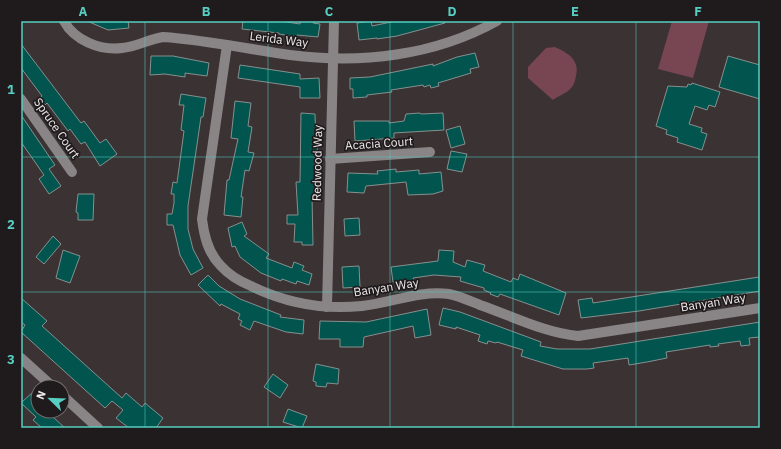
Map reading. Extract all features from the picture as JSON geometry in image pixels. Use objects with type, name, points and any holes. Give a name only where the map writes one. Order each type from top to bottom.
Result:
[{"type":"street","name":"Lerida Way","points":[[64,21],[72,33],[82,39],[102,47],[122,48],[152,38],[163,37],[291,55],[333,58],[374,58],[415,51],[455,40],[497,21]]},
{"type":"street","name":"Redwood Way","points":[[326,306],[334,21]]},
{"type":"street","name":"Banyan Way","points":[[226,46],[202,219],[207,243],[220,265],[239,280],[292,303],[326,306],[361,306],[422,294],[444,294],[465,299],[554,332],[578,336],[760,308]]},
{"type":"street","name":"Spruce Court","points":[[21,99],[72,172]]},
{"type":"street","name":"Acacia Court","points":[[330,159],[430,152]]},
{"type":"street","points":[[21,358],[44,379]]},
{"type":"street","points":[[70,402],[98,428]]},
{"type":"shaded area","points":[[672,21],[709,21],[693,78],[658,69]]},
{"type":"shaded area","points":[[555,47],[575,61],[577,70],[575,82],[572,87],[553,100],[528,78],[528,67],[546,48]]},
{"type":"building","points":[[87,21],[128,21],[129,28],[108,30]]},
{"type":"building","points":[[243,21],[280,21],[300,24],[301,21],[313,21],[313,23],[320,24],[318,37],[297,35],[297,37],[279,33],[242,29]]},
{"type":"building","points":[[371,21],[372,26],[396,21],[445,21],[445,23],[397,36],[359,40],[357,23]]},
{"type":"building","points":[[21,44],[81,123],[84,121],[100,143],[106,139],[117,154],[100,166],[85,142],[81,144],[70,129],[68,131],[47,103],[45,105],[40,98],[42,96],[21,68]]},
{"type":"building","points":[[475,53],[479,67],[470,69],[471,73],[438,83],[439,86],[431,88],[430,85],[424,87],[423,85],[391,90],[392,92],[367,95],[367,97],[353,98],[353,89],[350,89],[350,78],[370,77],[433,64],[433,66],[457,57]]},
{"type":"building","points":[[151,56],[173,56],[209,63],[207,76],[185,73],[185,77],[165,74],[150,75]]},
{"type":"building","points":[[728,56],[760,65],[760,99],[719,87]]},
{"type":"building","points":[[240,65],[300,74],[300,79],[319,78],[320,98],[300,98],[300,87],[238,78]]},
{"type":"building","points":[[692,83],[720,92],[715,107],[709,105],[707,110],[695,106],[689,124],[702,128],[701,132],[707,134],[702,150],[677,142],[678,138],[666,134],[667,130],[656,126],[668,86],[687,87],[688,84],[691,85]]},
{"type":"building","points":[[181,94],[206,98],[203,117],[201,117],[188,206],[188,229],[193,249],[203,268],[191,275],[180,255],[173,225],[167,225],[167,214],[172,214],[174,203],[174,194],[171,194],[173,182],[177,183],[184,131],[181,130],[184,105],[179,105]]},
{"type":"building","points":[[235,101],[251,103],[248,126],[252,127],[248,152],[254,153],[249,171],[245,170],[241,197],[243,197],[241,217],[224,215],[227,180],[229,180],[238,139],[231,138]]},
{"type":"building","points":[[301,113],[315,114],[316,144],[318,144],[317,151],[315,153],[315,196],[312,196],[313,245],[302,245],[302,242],[294,242],[295,224],[287,224],[287,215],[298,215],[296,182],[300,182]]},
{"type":"building","points":[[443,113],[444,130],[394,133],[394,138],[355,141],[354,121],[389,121],[389,123],[404,121],[406,114]]},
{"type":"building","points":[[21,115],[55,165],[49,169],[61,186],[49,194],[39,179],[44,175],[21,142]]},
{"type":"building","points":[[460,126],[465,144],[451,148],[446,130]]},
{"type":"building","points":[[451,151],[467,154],[462,172],[447,169]]},
{"type":"building","points":[[396,169],[396,172],[419,170],[419,174],[441,172],[443,191],[433,194],[408,195],[406,182],[366,186],[364,193],[347,192],[348,173],[378,174],[377,171]]},
{"type":"building","points":[[78,194],[94,194],[93,220],[78,220],[78,213],[76,212]]},
{"type":"building","points":[[359,218],[360,235],[345,236],[344,219]]},
{"type":"building","points":[[242,222],[247,234],[244,236],[269,254],[266,258],[292,268],[294,262],[304,266],[302,270],[312,274],[309,285],[297,281],[296,284],[282,279],[281,281],[261,273],[240,257],[235,246],[232,247],[228,228]]},
{"type":"building","points":[[53,236],[61,244],[44,264],[36,257]]},
{"type":"building","points":[[63,250],[80,256],[70,283],[56,278]]},
{"type":"building","points":[[439,250],[454,251],[453,262],[465,267],[467,260],[485,265],[483,271],[511,282],[513,278],[518,280],[520,274],[566,293],[559,315],[500,294],[498,297],[490,294],[491,293],[484,290],[484,288],[460,281],[461,277],[434,275],[413,278],[414,281],[402,283],[401,281],[393,282],[391,267],[438,261]]},
{"type":"building","points":[[359,266],[360,287],[343,288],[342,267]]},
{"type":"building","points":[[208,275],[219,286],[240,299],[281,315],[280,317],[304,320],[303,334],[286,332],[254,321],[250,330],[240,325],[242,321],[238,319],[240,314],[221,304],[220,306],[198,285]]},
{"type":"building","points":[[759,277],[760,291],[639,311],[581,318],[578,300],[592,298],[593,303]]},
{"type":"building","points":[[21,298],[47,321],[42,326],[122,398],[126,393],[142,407],[145,403],[163,418],[156,428],[129,428],[116,418],[123,410],[112,401],[105,408],[21,332],[25,325],[21,322]]},
{"type":"building","points":[[443,308],[460,312],[541,342],[540,346],[557,349],[590,349],[760,322],[760,337],[749,338],[750,345],[741,346],[740,341],[718,344],[719,346],[710,347],[710,345],[666,352],[667,358],[629,365],[628,358],[593,363],[594,368],[563,369],[521,356],[523,350],[497,342],[488,341],[487,344],[478,341],[480,335],[456,327],[456,329],[439,325]]},
{"type":"building","points":[[427,309],[431,335],[415,338],[413,326],[364,337],[363,347],[340,347],[340,339],[319,339],[320,321],[366,322]]},
{"type":"building","points":[[316,364],[339,369],[338,384],[327,383],[326,387],[316,386],[316,382],[313,381]]},
{"type":"building","points":[[273,374],[288,385],[280,398],[264,387]]},
{"type":"building","points":[[30,395],[30,411],[21,403]]},
{"type":"building","points":[[288,409],[307,416],[302,428],[283,422]]},
{"type":"building","points":[[55,419],[65,428],[42,428],[33,420]]}]
